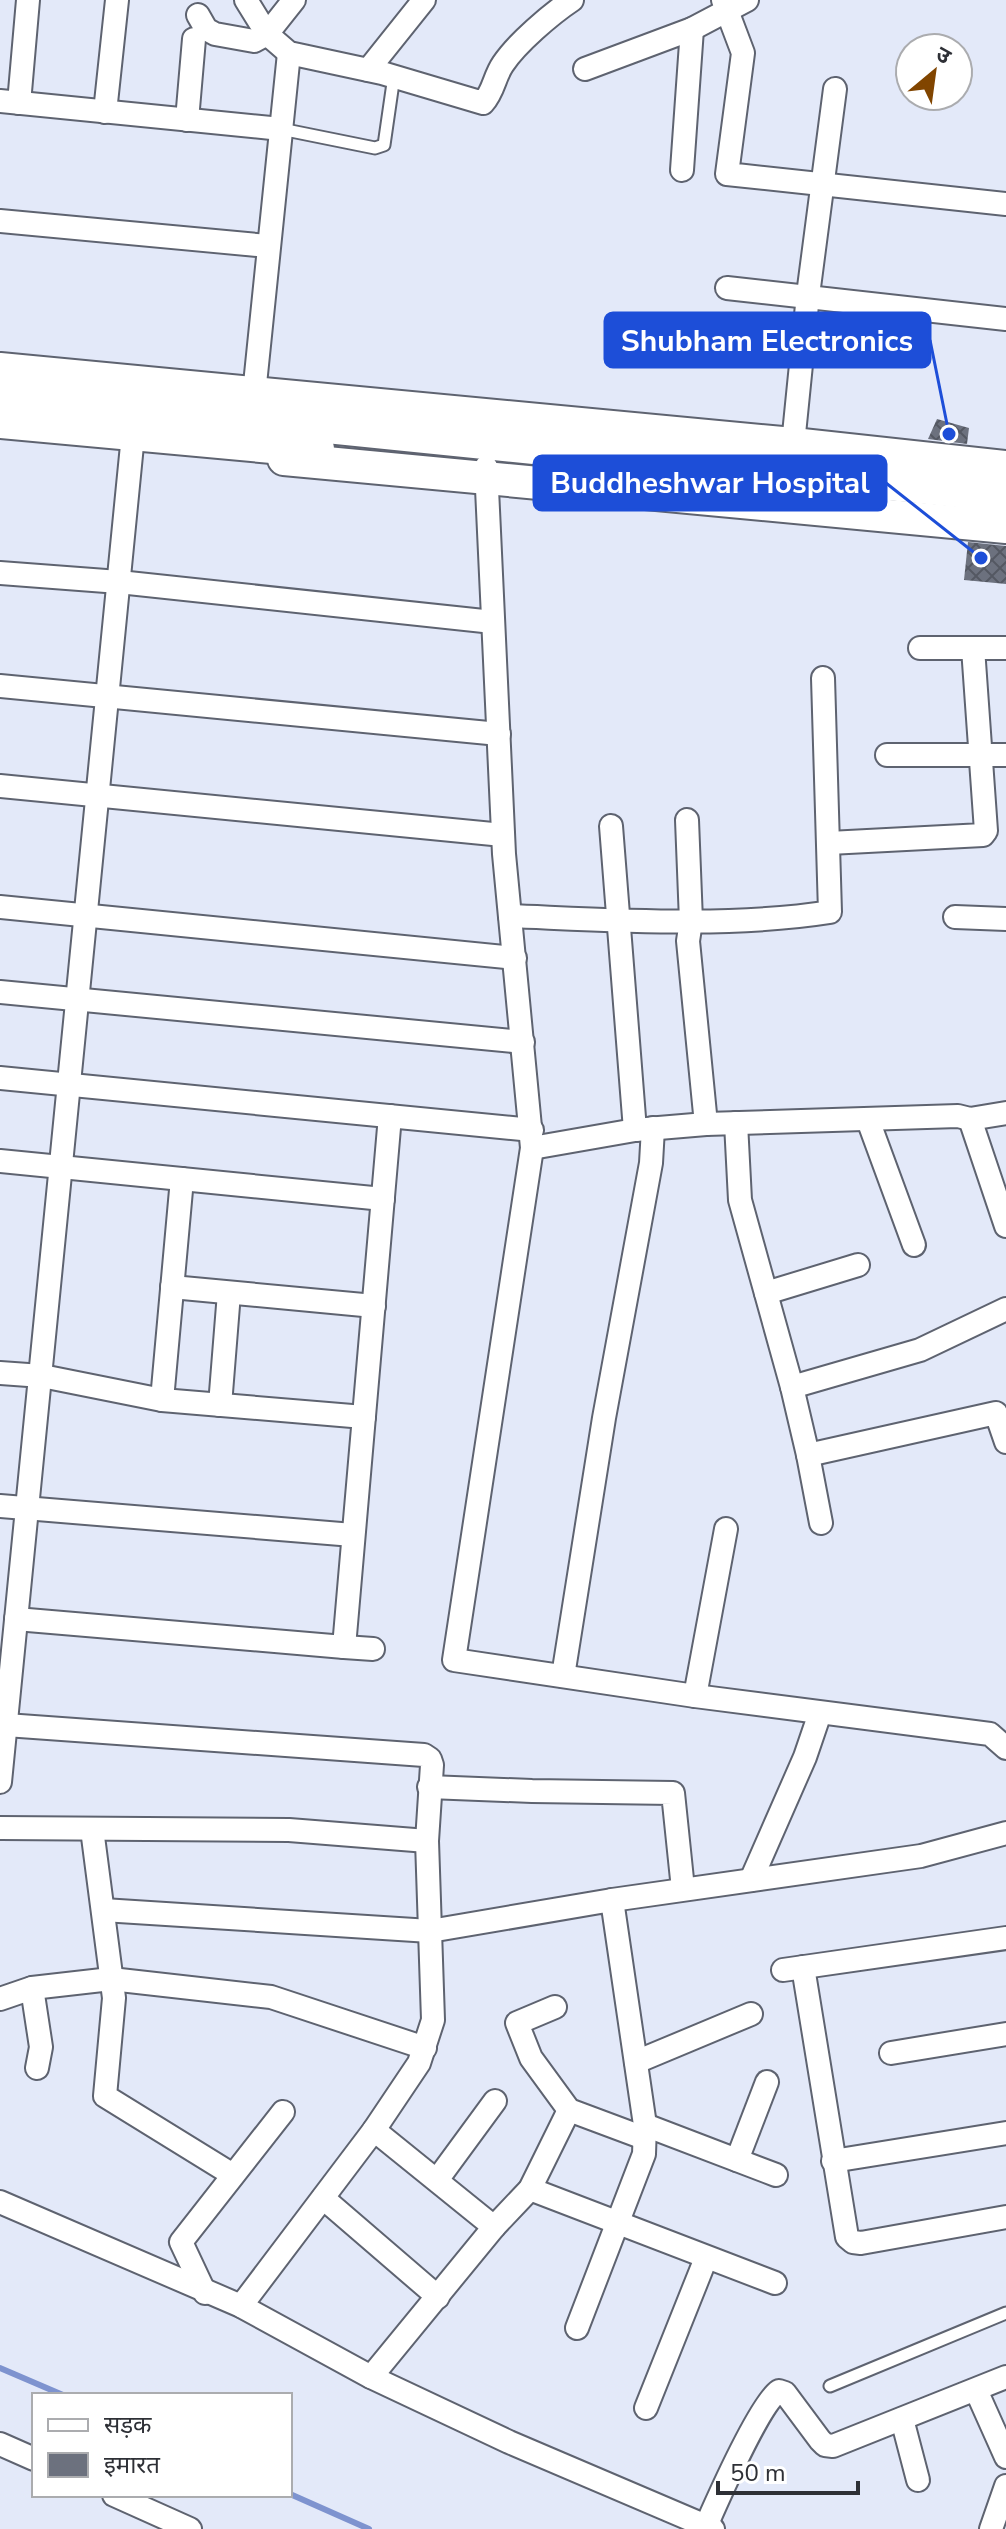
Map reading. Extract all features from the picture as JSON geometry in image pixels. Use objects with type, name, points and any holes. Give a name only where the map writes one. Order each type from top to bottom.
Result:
[{"type":"main road","points":[[0,392],[327,413],[500,452],[1006,517]]},
{"type":"main road","points":[[0,420],[500,452],[1006,494]]},
{"type":"street","points":[[28,0],[9,102],[281,129]]},
{"type":"street","points":[[105,112],[117,0]]},
{"type":"street","points":[[246,0],[267,34],[289,53],[394,76],[483,103],[491,94],[502,65],[547,7],[572,0]]},
{"type":"street","points":[[198,15],[206,29],[215,34],[254,41],[267,34],[294,0]]},
{"type":"street","points":[[368,70],[424,0]]},
{"type":"street","points":[[585,69],[692,29],[725,5],[747,0]]},
{"type":"street","points":[[725,5],[743,53],[727,174],[1006,204]]},
{"type":"street","points":[[682,170],[692,29]]},
{"type":"street","points":[[187,120],[194,39]]},
{"type":"street","points":[[254,394],[289,53]]},
{"type":"street","points":[[793,444],[808,295],[835,89]]},
{"type":"street","points":[[0,221],[268,246]]},
{"type":"street","points":[[727,288],[1006,319]]},
{"type":"street","points":[[0,369],[254,394],[327,413]]},
{"type":"street","points":[[0,429],[132,445],[500,452],[793,444],[1006,467]]},
{"type":"street","points":[[0,1782],[132,445]]},
{"type":"street","points":[[500,452],[1006,527]]},
{"type":"street","points":[[500,452],[493,622],[503,835],[532,1139],[454,1660],[695,1696],[990,1734],[1006,1748]]},
{"type":"street","points":[[0,573],[119,582],[493,622]]},
{"type":"street","points":[[920,648],[1006,648]]},
{"type":"street","points":[[829,843],[983,835],[986,831],[973,648]]},
{"type":"street","points":[[510,916],[691,921],[830,912],[823,678]]},
{"type":"street","points":[[0,686],[499,734]]},
{"type":"street","points":[[887,755],[1006,755]]},
{"type":"street","points":[[0,786],[503,835]]},
{"type":"street","points":[[687,820],[691,921],[688,941],[706,1124]]},
{"type":"street","points":[[563,1676],[604,1418],[651,1163],[616,920],[611,826]]},
{"type":"street","points":[[0,907],[515,958]]},
{"type":"street","points":[[955,917],[1006,919]]},
{"type":"street","points":[[0,992],[523,1042]]},
{"type":"street","points":[[0,1078],[390,1116],[532,1139],[706,1124],[958,1116],[970,1119],[1006,1113]]},
{"type":"street","points":[[344,1647],[390,1116]]},
{"type":"street","points":[[970,1119],[1006,1226]]},
{"type":"street","points":[[868,1120],[914,1245]]},
{"type":"street","points":[[736,1123],[740,1200],[792,1387],[821,1523]]},
{"type":"street","points":[[0,1161],[383,1199]]},
{"type":"street","points":[[162,1400],[182,1179]]},
{"type":"street","points":[[766,1293],[858,1265]]},
{"type":"street","points":[[172,1287],[374,1306]]},
{"type":"street","points":[[220,1405],[229,1293]]},
{"type":"street","points":[[792,1387],[920,1350],[1006,1309]]},
{"type":"street","points":[[0,1373],[42,1376],[162,1400],[364,1417]]},
{"type":"street","points":[[808,1455],[996,1413],[1006,1442]]},
{"type":"street","points":[[0,1506],[353,1535]]},
{"type":"street","points":[[695,1696],[726,1529]]},
{"type":"street","points":[[16,1619],[373,1649]]},
{"type":"street","points":[[751,1880],[805,1757],[820,1713]]},
{"type":"street","points":[[3,1734],[424,1755],[430,1759],[427,1841],[433,2020],[425,2048],[374,2130],[241,2306]]},
{"type":"street","points":[[429,1787],[673,1793],[683,1889]]},
{"type":"street","points":[[0,1828],[289,1830],[427,1841]]},
{"type":"street","points":[[92,1829],[114,1998],[105,2096],[233,2175]]},
{"type":"street","points":[[103,1910],[430,1931],[683,1889],[921,1856],[1006,1833]]},
{"type":"street","points":[[577,2328],[644,2154],[636,2062],[612,1900]]},
{"type":"street","points":[[1006,1938],[793,1969],[847,2237],[861,2243],[1006,2217]]},
{"type":"street","points":[[0,1999],[32,1988],[111,1979],[271,1997],[425,2048]]},
{"type":"street","points":[[32,1988],[41,2047],[37,2068]]},
{"type":"street","points":[[555,2007],[519,2020],[517,2026],[531,2058],[569,2110],[737,2160],[776,2175]]},
{"type":"street","points":[[636,2062],[751,2014]]},
{"type":"street","points":[[891,2053],[1006,2034]]},
{"type":"street","points":[[737,2160],[767,2082]]},
{"type":"street","points":[[437,2180],[495,2101]]},
{"type":"street","points":[[371,2377],[494,2227],[530,2189],[569,2110]]},
{"type":"street","points":[[205,2293],[181,2242],[283,2112]]},
{"type":"street","points":[[374,2130],[494,2227]]},
{"type":"street","points":[[833,2161],[1006,2133]]},
{"type":"street","points":[[530,2189],[775,2283]]},
{"type":"street","points":[[323,2198],[438,2297]]},
{"type":"street","points":[[0,2202],[241,2306],[371,2377],[509,2442],[710,2528],[757,2422],[779,2391],[785,2393],[825,2445],[833,2446],[1006,2377]]},
{"type":"street","points":[[646,2408],[706,2258]]},
{"type":"street","points":[[976,2390],[1006,2457]]},
{"type":"street","points":[[902,2419],[918,2480]]},
{"type":"street","points":[[0,2444],[32,2458]]},
{"type":"street","points":[[991,2529],[1006,2486]]},
{"type":"street","points":[[118,2497],[190,2529]]},
{"type":"lane","points":[[281,129],[375,148],[384,145],[394,76]]},
{"type":"lane","points":[[830,2386],[1006,2313]]},
{"type":"building","points":[[937,419],[969,428],[967,444],[928,439]]},
{"type":"building","points":[[968,542],[1006,546],[1006,584],[964,580]]},
{"type":"waterway","points":[[0,2368],[58,2393]]},
{"type":"waterway","points":[[292,2495],[369,2529]]},
{"type":"place","name":"Shubham Electronics","points":[[949,434]]},
{"type":"place","name":"Buddheshwar Hospital","points":[[981,558]]}]
